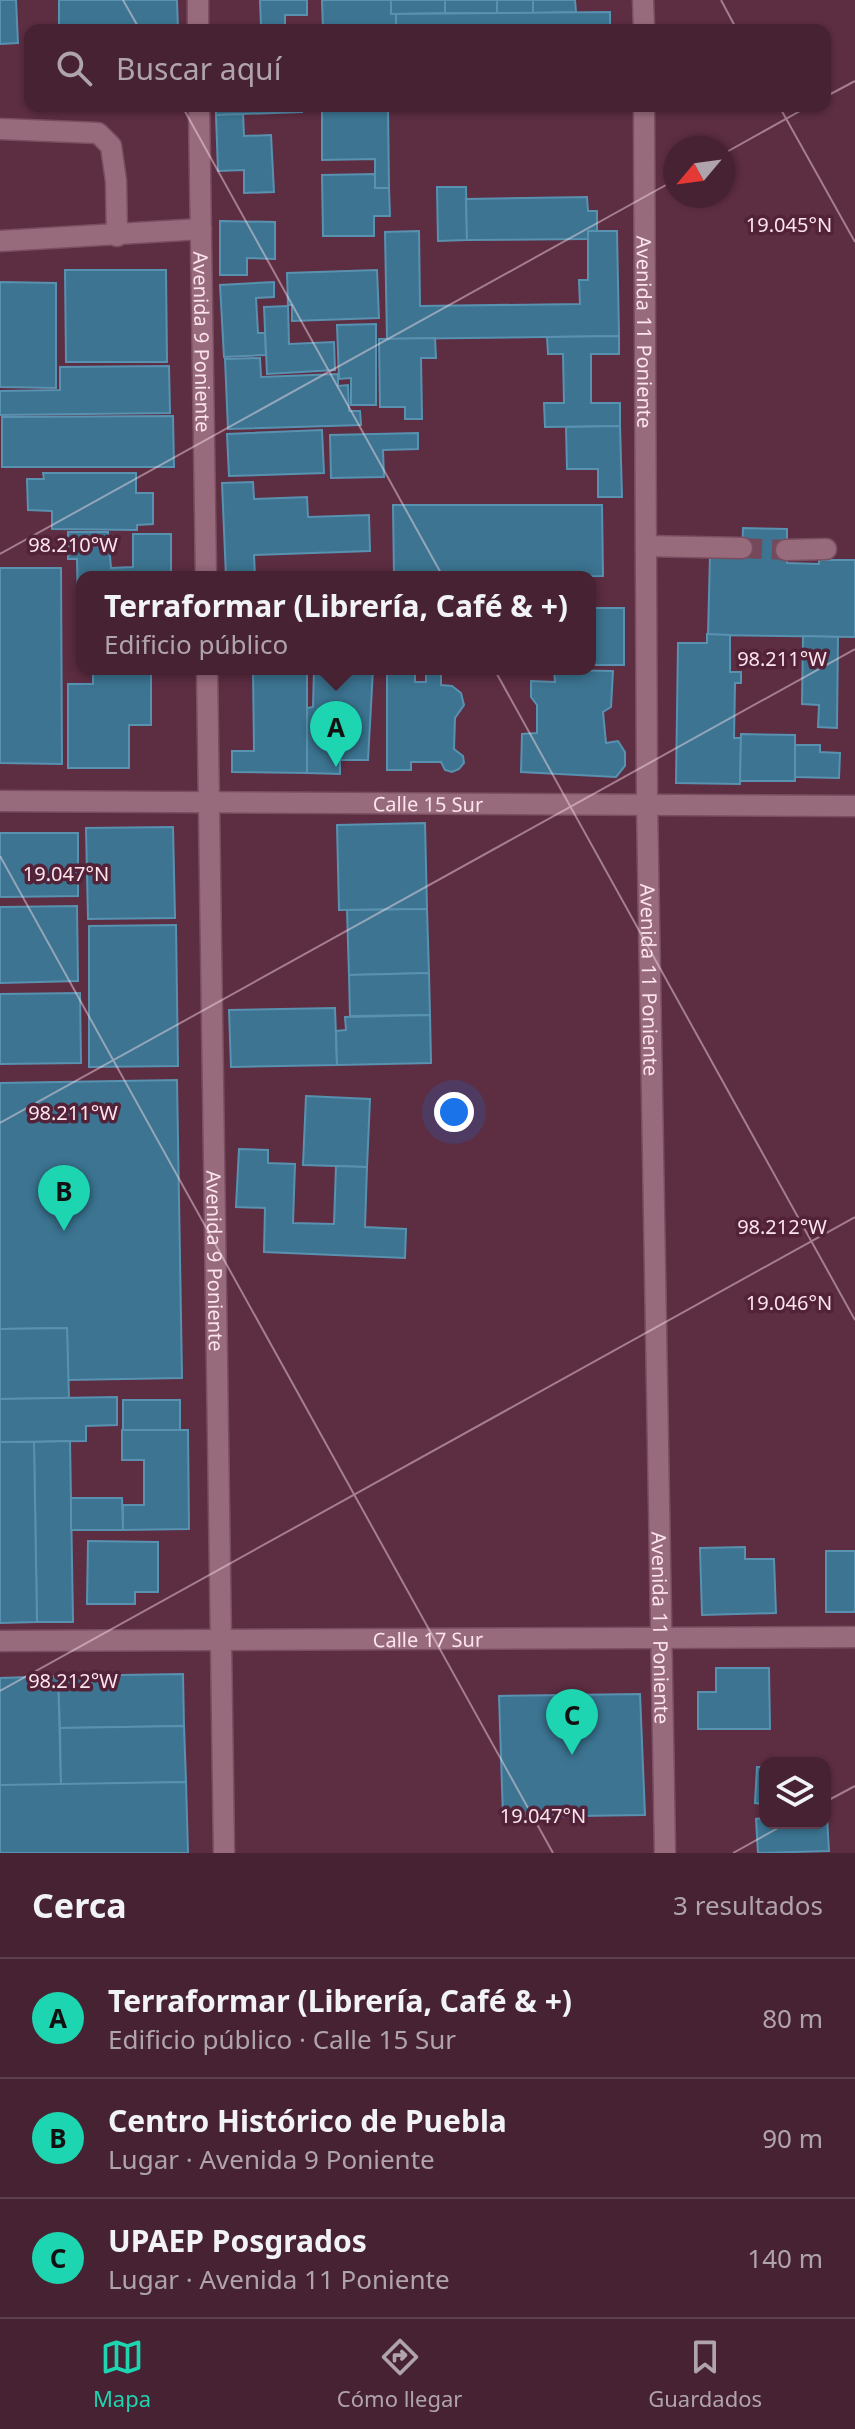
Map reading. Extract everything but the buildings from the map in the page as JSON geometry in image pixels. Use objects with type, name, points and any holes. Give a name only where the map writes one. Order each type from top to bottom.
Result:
[{"type":"street","points":[[198,0],[198,24]]},
{"type":"street","points":[[643,0],[644,24]]},
{"type":"street","name":"Avenida 9 Poniente","points":[[199,112],[206,571]]},
{"type":"street","name":"Avenida 11 Poniente","points":[[644,112],[647,804],[665,1853]]},
{"type":"street","points":[[0,129],[98,133],[111,146],[116,181],[117,236]]},
{"type":"street","points":[[0,241],[201,229]]},
{"type":"street","points":[[646,546],[742,548]]},
{"type":"street","points":[[786,550],[826,549]]},
{"type":"street","name":"Avenida 9 Poniente","points":[[207,675],[224,1853]]},
{"type":"street","name":"Calle 15 Sur","points":[[0,801],[855,806]]},
{"type":"street","name":"Calle 17 Sur","points":[[0,1641],[855,1637]]},
{"type":"tunnel","points":[[742,548],[786,550]]},
{"type":"place","name":"Terraformar (Librería, Café & +)","points":[[336,767]]},
{"type":"place","name":"Centro Histórico de Puebla","points":[[64,1231]]},
{"type":"place","name":"UPAEP Posgrados","points":[[572,1755]]}]
